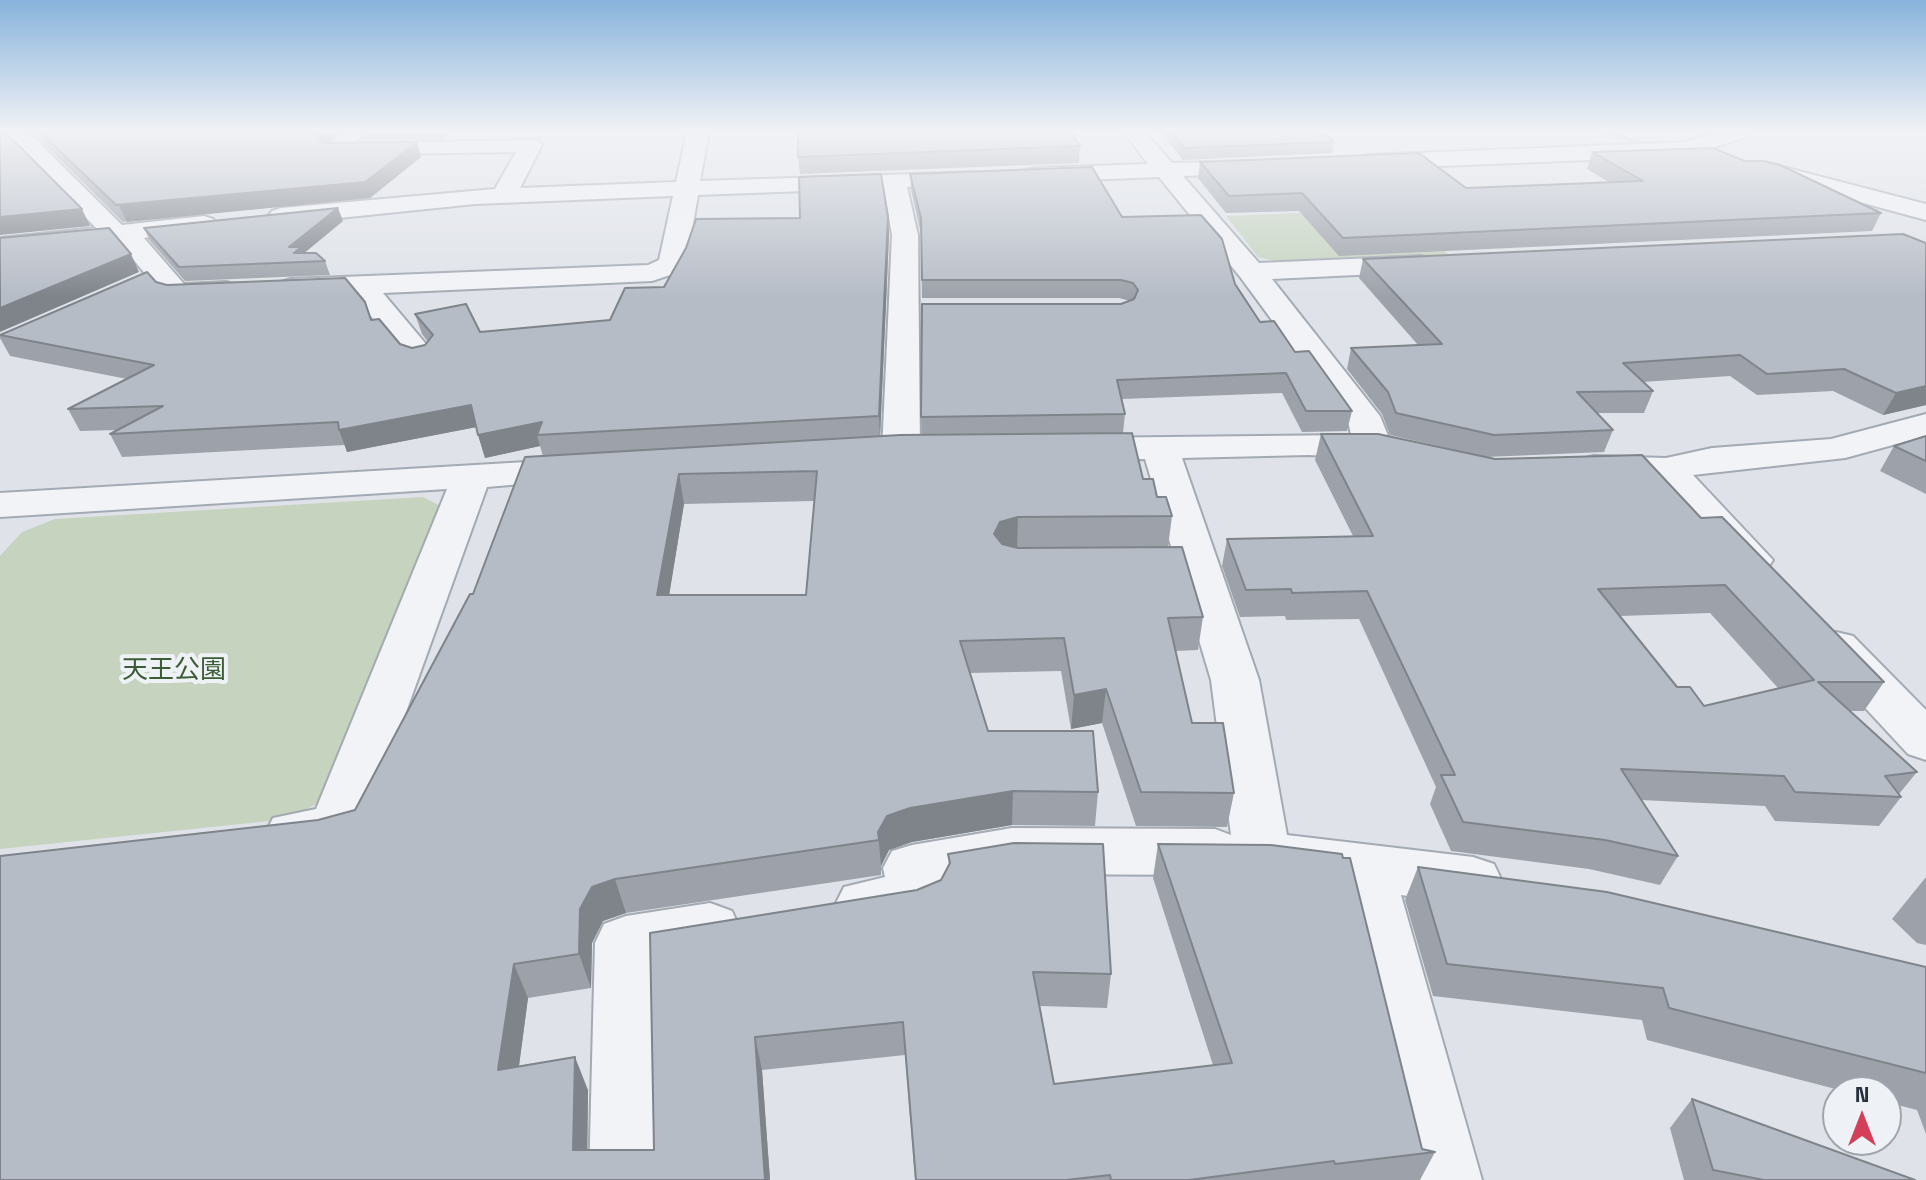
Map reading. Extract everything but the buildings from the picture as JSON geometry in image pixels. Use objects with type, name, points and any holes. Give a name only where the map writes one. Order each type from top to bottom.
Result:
[{"type":"street","points":[[73,187],[120,232],[176,293],[652,273],[672,265],[686,187]]},
{"type":"street","points":[[504,195],[508,187]]},
{"type":"street","points":[[261,218],[504,195],[684,187]]},
{"type":"street","points":[[895,187],[919,310],[901,452]]},
{"type":"street","points":[[1180,187],[1251,272],[1367,424],[1372,445]]},
{"type":"street","points":[[1831,187],[1926,212]]},
{"type":"street","points":[[0,246],[231,221]]},
{"type":"street","points":[[1251,272],[1442,263]]},
{"type":"street","points":[[132,289],[160,276]]},
{"type":"street","points":[[362,286],[420,356]]},
{"type":"street","points":[[1559,468],[1617,466],[1666,469],[1712,459],[1832,450],[1926,425]]},
{"type":"street","points":[[1038,449],[1372,445],[1415,455]]},
{"type":"street","points":[[1160,448],[1174,563],[1235,680],[1262,853]]},
{"type":"street","points":[[7,511],[604,468]]},
{"type":"street","points":[[1666,469],[1777,585]]},
{"type":"street","points":[[244,840],[336,829],[472,476]]},
{"type":"street","points":[[1809,618],[1926,741]]},
{"type":"street","points":[[626,1180],[626,943],[918,896],[912,868],[1012,851],[1262,853],[1529,889]]},
{"type":"street","points":[[1364,866],[1445,1180]]},
{"type":"green space","points":[[1396,209],[1449,255],[1275,261],[1258,257],[1226,216]]},
{"type":"green space","name":"天王公園","points":[[423,497],[442,507],[327,798],[289,819],[0,849],[0,556],[22,532],[55,519]]}]
